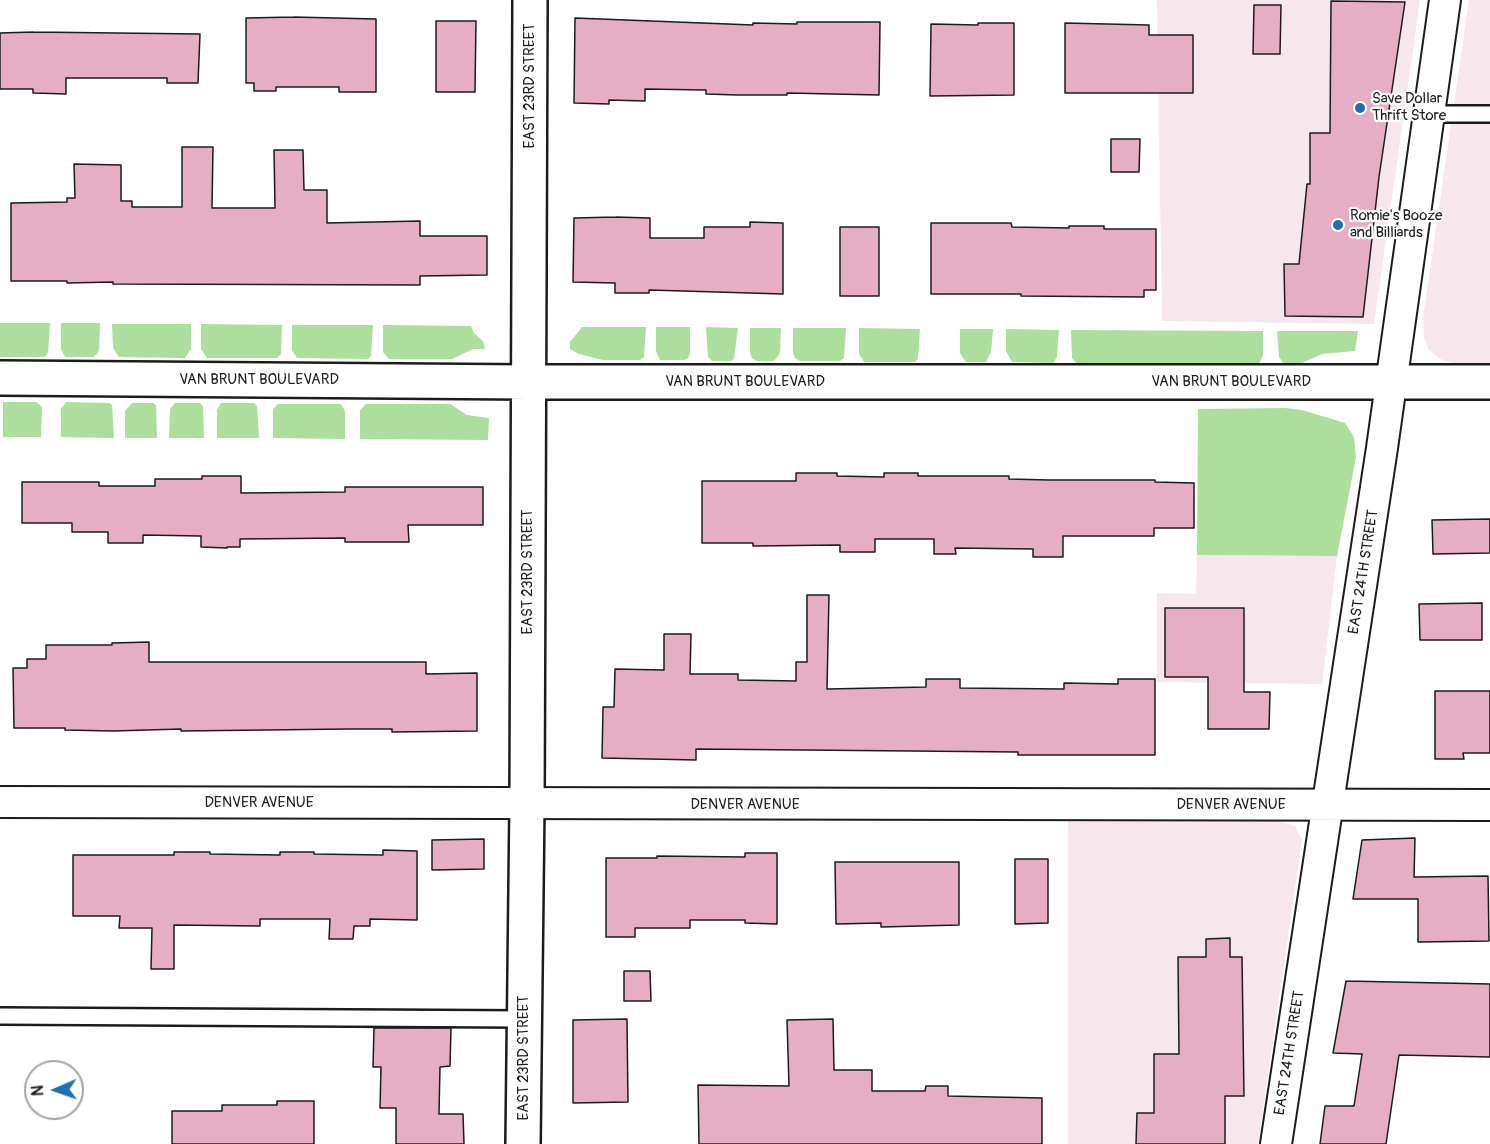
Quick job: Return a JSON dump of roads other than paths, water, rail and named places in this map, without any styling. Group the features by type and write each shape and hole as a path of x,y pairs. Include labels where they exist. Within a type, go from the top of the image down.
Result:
{"street":[{"name":"EAST 23RD STREET","path":"523,1144 527,804 530,0"},
{"name":"EAST 24TH STREET","path":"1276,1144 1392,382 1445,0"},
{"name":"VAN BRUNT BOULEVARD","path":"0,378 529,382 1490,382"},
{"name":"DENVER AVENUE","path":"0,802 1490,805"}],"lane":[{"path":"1429,114 1490,114"},
{"path":"0,1016 524,1019"}],"place":[{"name":"Save Dollar Thrift Store","path":"1360,108"},
{"name":"Romie's Booze and Billiards","path":"1338,225"}]}
